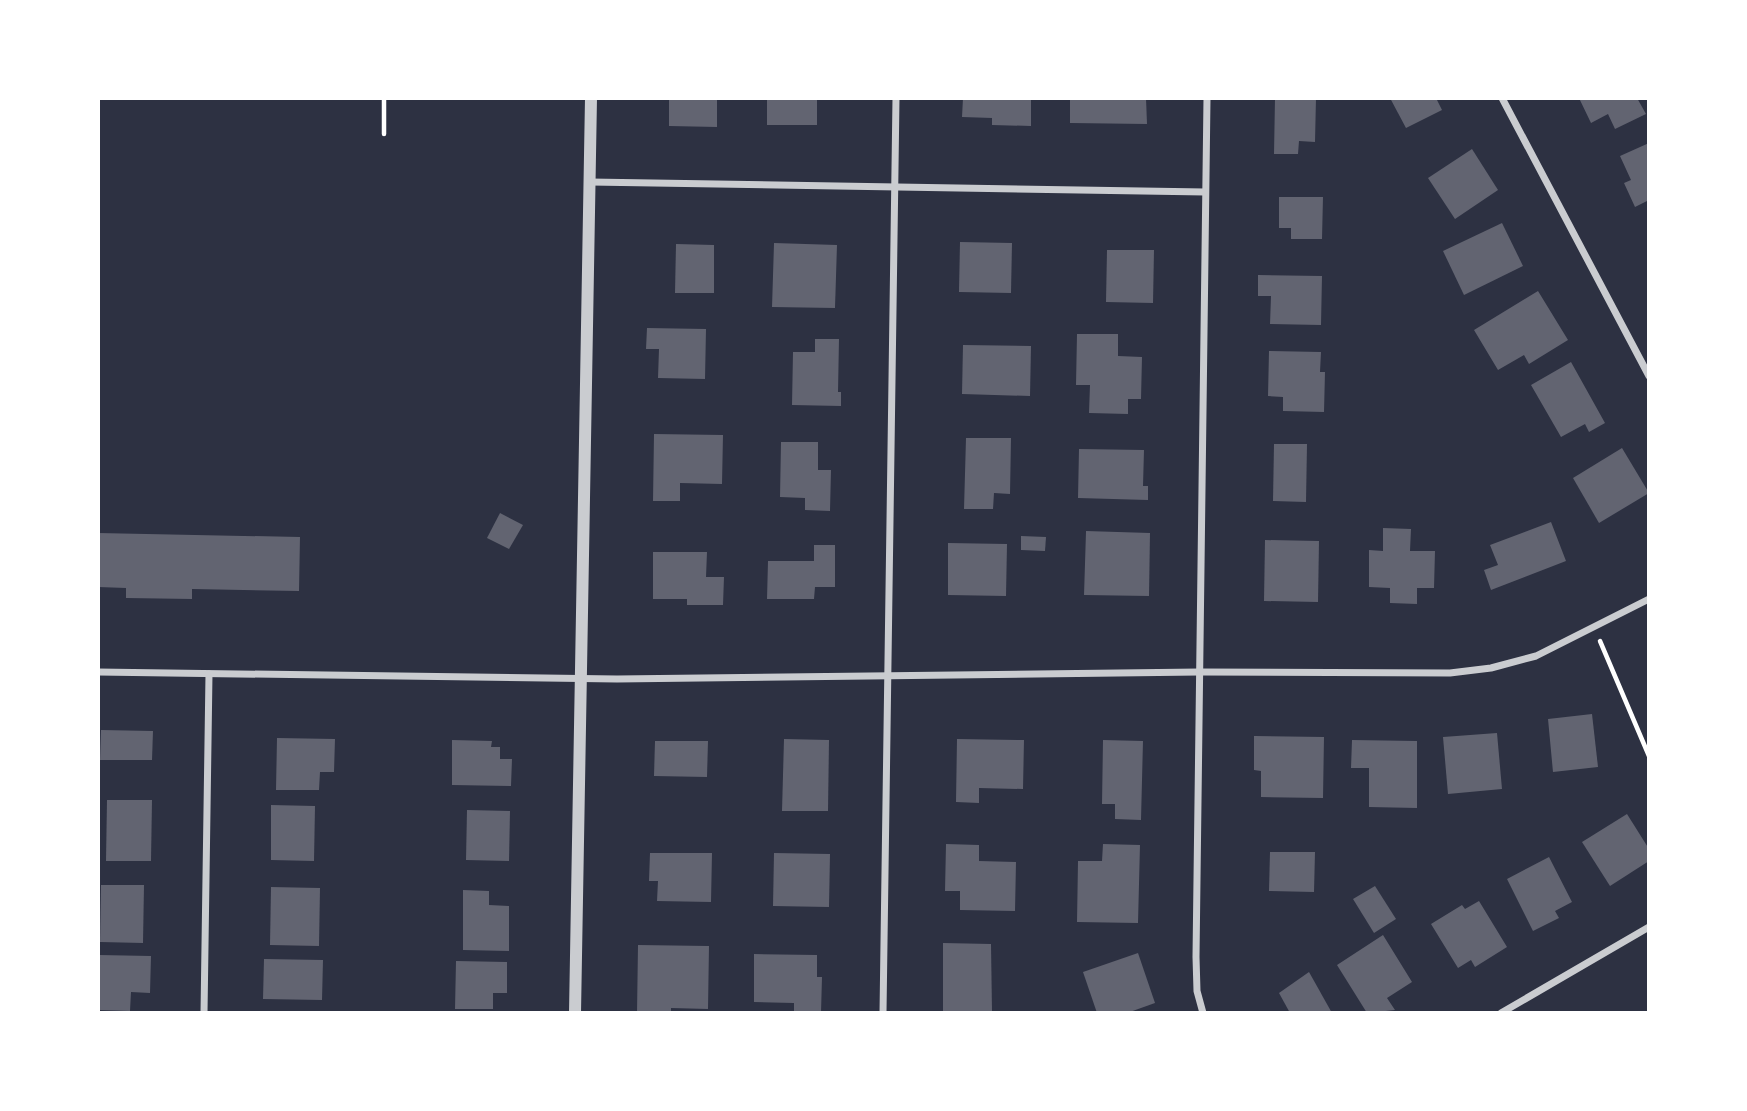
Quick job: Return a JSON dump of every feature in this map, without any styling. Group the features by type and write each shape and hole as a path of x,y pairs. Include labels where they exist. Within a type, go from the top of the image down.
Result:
{"street":[{"path":"575,1013 591,98"},
{"path":"883,1013 896,98"},
{"path":"1203,1013 1197,991 1196,957 1207,98"},
{"path":"1502,98 1649,376"},
{"path":"590,181 1205,192"},
{"path":"98,672 580,679 1199,672 1450,673 1514,663 1595,629 1649,599"},
{"path":"204,1013 209,674"},
{"path":"1501,1013 1649,927"}],"path":[{"path":"384,98 384,134"},
{"path":"1595,629 1649,756"}],"building":[{"path":"669,98 717,98 717,127 669,126"},
{"path":"767,98 817,98 817,125 767,125"},
{"path":"963,98 1031,98 1031,126 992,125 992,118 962,117"},
{"path":"1070,98 1146,98 1147,124 1070,123"},
{"path":"1275,98 1316,98 1315,142 1299,141 1298,154 1274,154"},
{"path":"1390,98 1436,98 1442,110 1406,128"},
{"path":"1579,98 1637,98 1646,114 1615,129 1608,114 1591,123"},
{"path":"1649,143 1649,200 1635,207 1624,183 1631,180 1620,156"},
{"path":"1472,149 1498,190 1455,219 1428,178"},
{"path":"1279,197 1323,197 1322,239 1291,239 1291,228 1279,228"},
{"path":"1502,223 1523,266 1464,295 1443,251"},
{"path":"960,242 1012,243 1011,293 959,292"},
{"path":"774,243 837,245 835,308 772,307"},
{"path":"676,244 714,245 714,293 675,293"},
{"path":"1107,250 1154,250 1153,303 1106,302"},
{"path":"1258,275 1322,276 1321,325 1270,324 1271,296 1258,296"},
{"path":"1538,291 1568,340 1529,364 1524,355 1498,370 1474,330"},
{"path":"647,328 706,329 705,379 658,378 659,349 646,349"},
{"path":"1077,334 1118,334 1118,356 1142,357 1141,399 1128,399 1128,414 1089,413 1090,385 1076,385"},
{"path":"815,339 839,339 838,392 841,392 841,406 792,405 793,352 815,352"},
{"path":"963,345 1031,346 1030,396 962,394"},
{"path":"1269,351 1321,352 1320,372 1325,372 1324,412 1283,411 1283,397 1268,396"},
{"path":"1571,362 1605,423 1589,432 1585,424 1561,437 1531,385"},
{"path":"654,434 723,435 722,484 680,483 680,501 653,501"},
{"path":"966,438 1011,438 1010,494 994,493 993,509 964,509"},
{"path":"781,442 818,442 818,470 831,470 830,511 805,510 805,498 780,497"},
{"path":"1274,444 1307,444 1306,502 1273,501"},
{"path":"1622,448 1649,493 1599,523 1573,478"},
{"path":"1079,449 1144,450 1143,486 1148,486 1148,500 1078,498"},
{"path":"500,513 523,525 509,549 487,538"},
{"path":"1551,522 1566,561 1491,590 1484,570 1498,565 1490,545"},
{"path":"1383,528 1411,529 1410,551 1435,551 1434,588 1417,588 1417,604 1390,603 1390,588 1369,587 1369,550 1383,551"},
{"path":"1086,531 1150,533 1149,596 1084,595"},
{"path":"98,533 300,537 299,591 192,589 192,599 126,598 126,588 98,587"},
{"path":"1021,536 1046,537 1045,551 1021,550"},
{"path":"1265,540 1319,541 1318,602 1264,601"},
{"path":"948,543 1007,544 1006,596 948,595"},
{"path":"814,545 835,545 835,587 815,587 814,599 767,599 768,561 814,561"},
{"path":"653,552 707,552 706,577 724,577 723,605 687,605 687,599 653,599"},
{"path":"1592,714 1598,767 1553,772 1548,719"},
{"path":"101,730 153,731 152,760 100,760"},
{"path":"1497,733 1502,789 1448,794 1443,737"},
{"path":"1254,736 1324,737 1323,798 1261,797 1261,771 1254,770"},
{"path":"277,738 335,739 334,772 320,772 319,790 276,790"},
{"path":"784,739 829,740 828,811 782,811"},
{"path":"957,739 1024,740 1023,789 979,788 979,803 956,802"},
{"path":"452,740 492,741 491,747 500,747 500,759 512,759 511,786 452,785"},
{"path":"1103,740 1143,741 1141,820 1115,819 1115,804 1102,804"},
{"path":"1352,740 1417,741 1417,808 1369,807 1369,768 1351,768"},
{"path":"655,741 708,741 707,777 654,776"},
{"path":"107,800 152,800 151,861 106,861"},
{"path":"271,805 315,806 314,861 271,860"},
{"path":"467,810 510,811 509,861 466,860"},
{"path":"1627,814 1649,849 1649,861 1610,886 1582,842"},
{"path":"946,844 979,845 979,861 1016,862 1015,911 960,910 960,891 945,891"},
{"path":"1103,844 1140,845 1138,923 1077,922 1078,861 1102,861"},
{"path":"1270,852 1315,852 1314,892 1269,891"},
{"path":"650,853 712,853 711,902 657,901 658,881 649,881"},
{"path":"774,853 830,854 829,907 773,906"},
{"path":"1549,857 1572,902 1555,911 1559,918 1533,931 1507,879"},
{"path":"101,885 144,885 143,943 100,942"},
{"path":"1375,886 1396,919 1374,933 1353,899"},
{"path":"271,887 320,888 319,946 270,945"},
{"path":"463,890 489,891 489,905 509,906 509,951 463,950"},
{"path":"1479,901 1507,947 1475,967 1471,960 1458,968 1431,924 1462,905 1465,909"},
{"path":"1383,935 1412,982 1387,998 1395,1010 1367,1013 1337,965"},
{"path":"943,943 991,944 992,1012 943,1013"},
{"path":"638,945 709,946 708,1009 671,1008 671,1013 637,1013"},
{"path":"1138,953 1155,1003 1127,1013 1097,1013 1083,972"},
{"path":"754,954 817,955 817,977 822,977 821,1013 794,1013 794,1003 754,1002"},
{"path":"99,955 151,956 150,993 131,992 130,1011 98,1010"},
{"path":"264,959 323,960 322,1000 263,999"},
{"path":"456,961 507,962 507,993 493,993 493,1009 455,1009"},
{"path":"1309,972 1332,1013 1290,1013 1279,993"}]}
